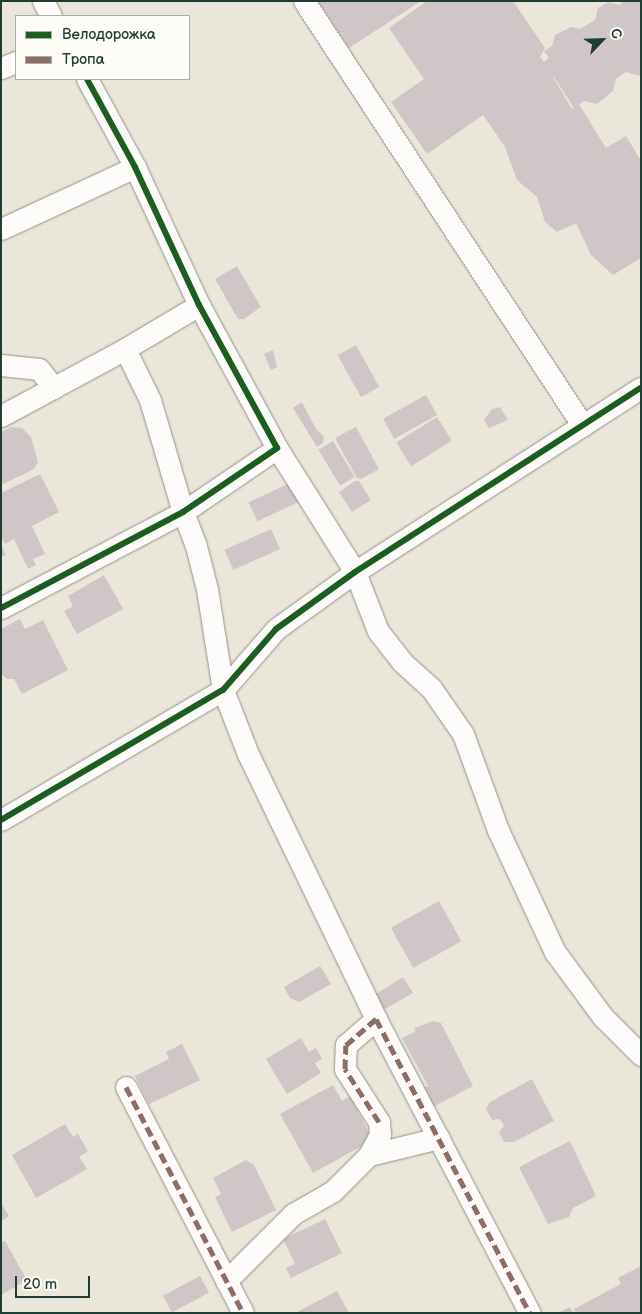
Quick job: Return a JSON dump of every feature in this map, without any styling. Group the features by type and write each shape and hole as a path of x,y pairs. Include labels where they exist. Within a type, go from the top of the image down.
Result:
{"street":[{"path":"43,1 50,15"},
{"path":"304,1 583,426"},
{"path":"1,68 15,62"},
{"path":"88,80 135,167 199,305 277,448 355,572 378,631 402,662 431,688 464,734 498,830 555,952 603,1017 641,1055"},
{"path":"1,229 135,167"},
{"path":"1,416 125,349 199,305"},
{"path":"125,349 150,400 183,512 196,546 207,589 223,690 248,754 376,1019 530,1313"},
{"path":"1,365 39,369 54,388"},
{"path":"1,820 223,690 276,629 355,572 641,388"},
{"path":"1,608 183,512 277,448"},
{"path":"226,1281 293,1214 333,1191 369,1154 380,1134 379,1122 345,1069 346,1045 376,1019"},
{"path":"126,1087 242,1313"},
{"path":"369,1154 439,1138"}],"building":[{"path":"318,1 421,1 349,48"},
{"path":"427,1 513,1 545,48 540,57 544,62 549,58 544,51 552,46 555,35 571,27 580,29 595,20 598,8 608,2 620,5 624,1 641,1 641,76 626,72 616,79 613,91 597,104 584,101 579,104 606,148 626,136 641,161 641,258 613,275 591,255 576,223 557,232 545,222 537,197 517,180 505,147 483,115 427,154 391,102 424,79 389,28","holes":["554,77 574,108 572,109"]},
{"path":"237,266 261,307 244,319 238,319 215,279"},
{"path":"356,345 379,387 361,397 338,355"},
{"path":"273,350 277,367 271,370 264,354"},
{"path":"426,395 437,415 394,439 383,419"},
{"path":"302,402 316,429 324,437 323,443 317,447 293,408"},
{"path":"500,407 508,420 489,428 484,420 492,409"},
{"path":"437,417 452,441 411,466 396,442"},
{"path":"11,427 22,428 31,437 38,462 34,469 1,485 1,432"},
{"path":"356,427 379,469 361,479 357,478 335,438"},
{"path":"333,441 355,477 340,486 318,450"},
{"path":"40,474 59,512 32,526 45,554 33,559 36,565 28,569 14,539 5,544 1,535 1,493"},
{"path":"355,481 359,481 371,500 352,512 339,492"},
{"path":"292,482 301,501 257,521 248,502"},
{"path":"271,529 280,549 233,570 224,550"},
{"path":"1,545 6,555 1,557"},
{"path":"104,575 123,609 77,634 64,611 73,606 68,596"},
{"path":"20,619 25,629 43,620 68,670 22,694 14,679 7,679 1,673 1,629"},
{"path":"439,901 461,941 413,968 391,928"},
{"path":"320,966 331,984 299,1002 290,998 284,987"},
{"path":"403,977 413,993 385,1009 377,1004 376,994"},
{"path":"434,1021 441,1023 473,1086 429,1109 419,1090 428,1086 402,1038 416,1031 414,1028"},
{"path":"301,1038 309,1052 316,1048 322,1059 315,1063 321,1073 287,1094 266,1059"},
{"path":"182,1044 200,1080 149,1104 135,1076 169,1059 166,1052"},
{"path":"532,1079 554,1121 514,1142 504,1142 499,1132 504,1126 500,1119 492,1120 486,1109 490,1102"},
{"path":"333,1085 342,1101 350,1096 373,1140 313,1173 280,1114"},
{"path":"65,1124 73,1137 78,1134 88,1151 79,1157 87,1169 36,1198 12,1155"},
{"path":"570,1141 596,1196 573,1208 569,1217 548,1224 519,1167"},
{"path":"246,1160 254,1165 276,1210 232,1232 215,1197 221,1194 213,1178"},
{"path":"1,1203 9,1216 1,1221"},
{"path":"325,1219 342,1253 291,1278 286,1268 295,1264 283,1239"},
{"path":"5,1241 27,1280 1,1295 1,1243"},
{"path":"641,1266 641,1313 576,1313 574,1309 621,1284 618,1278"},
{"path":"200,1276 209,1293 172,1312 163,1296"},
{"path":"337,1291 349,1313 295,1313"},
{"path":"570,1307 573,1313 558,1313"}],"marked path":[{"path":"379,1122 345,1069 346,1045 376,1019 530,1313"},
{"path":"126,1087 243,1313"}],"cycle path":[{"path":"1,608 183,512 277,448 199,305 135,167 88,80"},
{"path":"1,820 223,690 276,629 355,572 641,388"}]}
